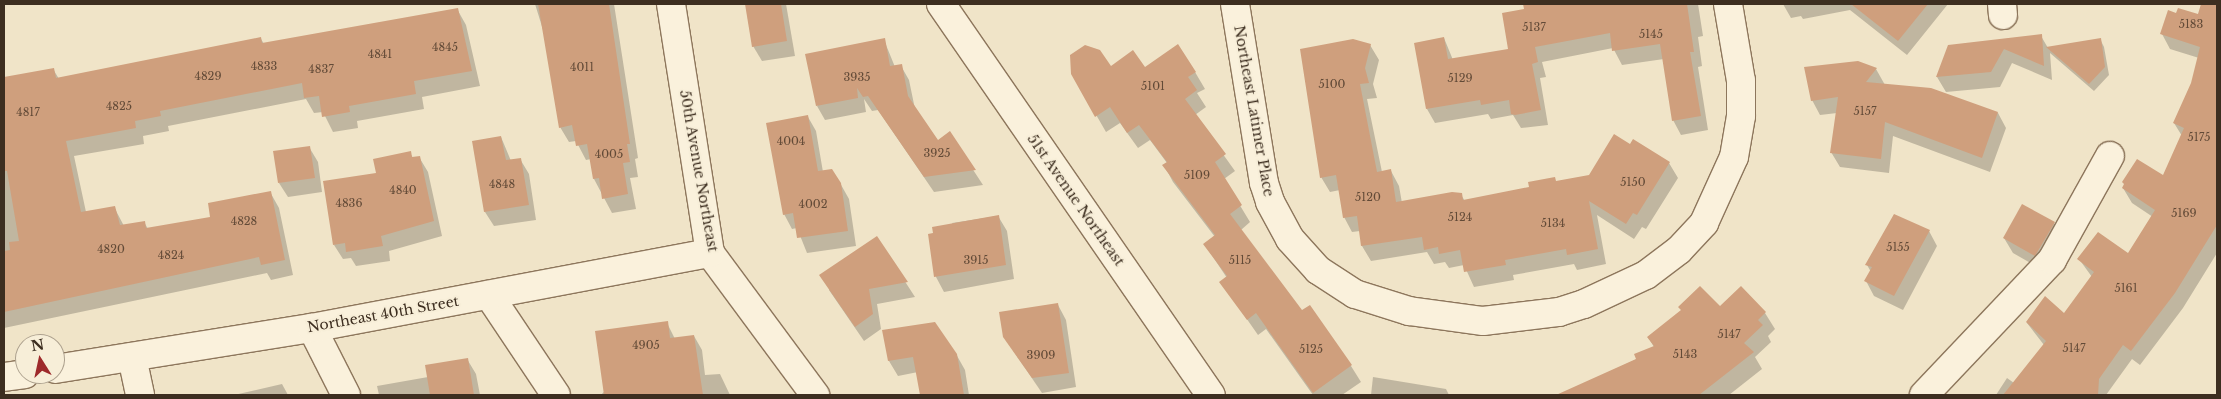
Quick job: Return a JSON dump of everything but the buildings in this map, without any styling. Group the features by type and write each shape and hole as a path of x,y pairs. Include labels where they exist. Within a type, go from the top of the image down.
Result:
{"street":[{"name":"50th Avenue Northeast","path":"671,4 710,253 815,395"},
{"name":"51st Avenue Northeast","path":"941,4 1210,395"},
{"name":"Northeast Latimer Place","path":"1235,4 1264,183 1270,202 1290,239 1318,270 1355,294 1409,310 1483,321 1559,312 1584,304 1646,275 1679,250 1704,223 1734,158 1741,116 1741,81 1728,4"},
{"path":"1924,395 2052,260 2110,156"},
{"name":"Northeast 40th Street","path":"65,367 312,328 710,253"},
{"path":"489,295 556,395"},
{"path":"312,328 346,395"},
{"path":"132,357 140,395"}]}
